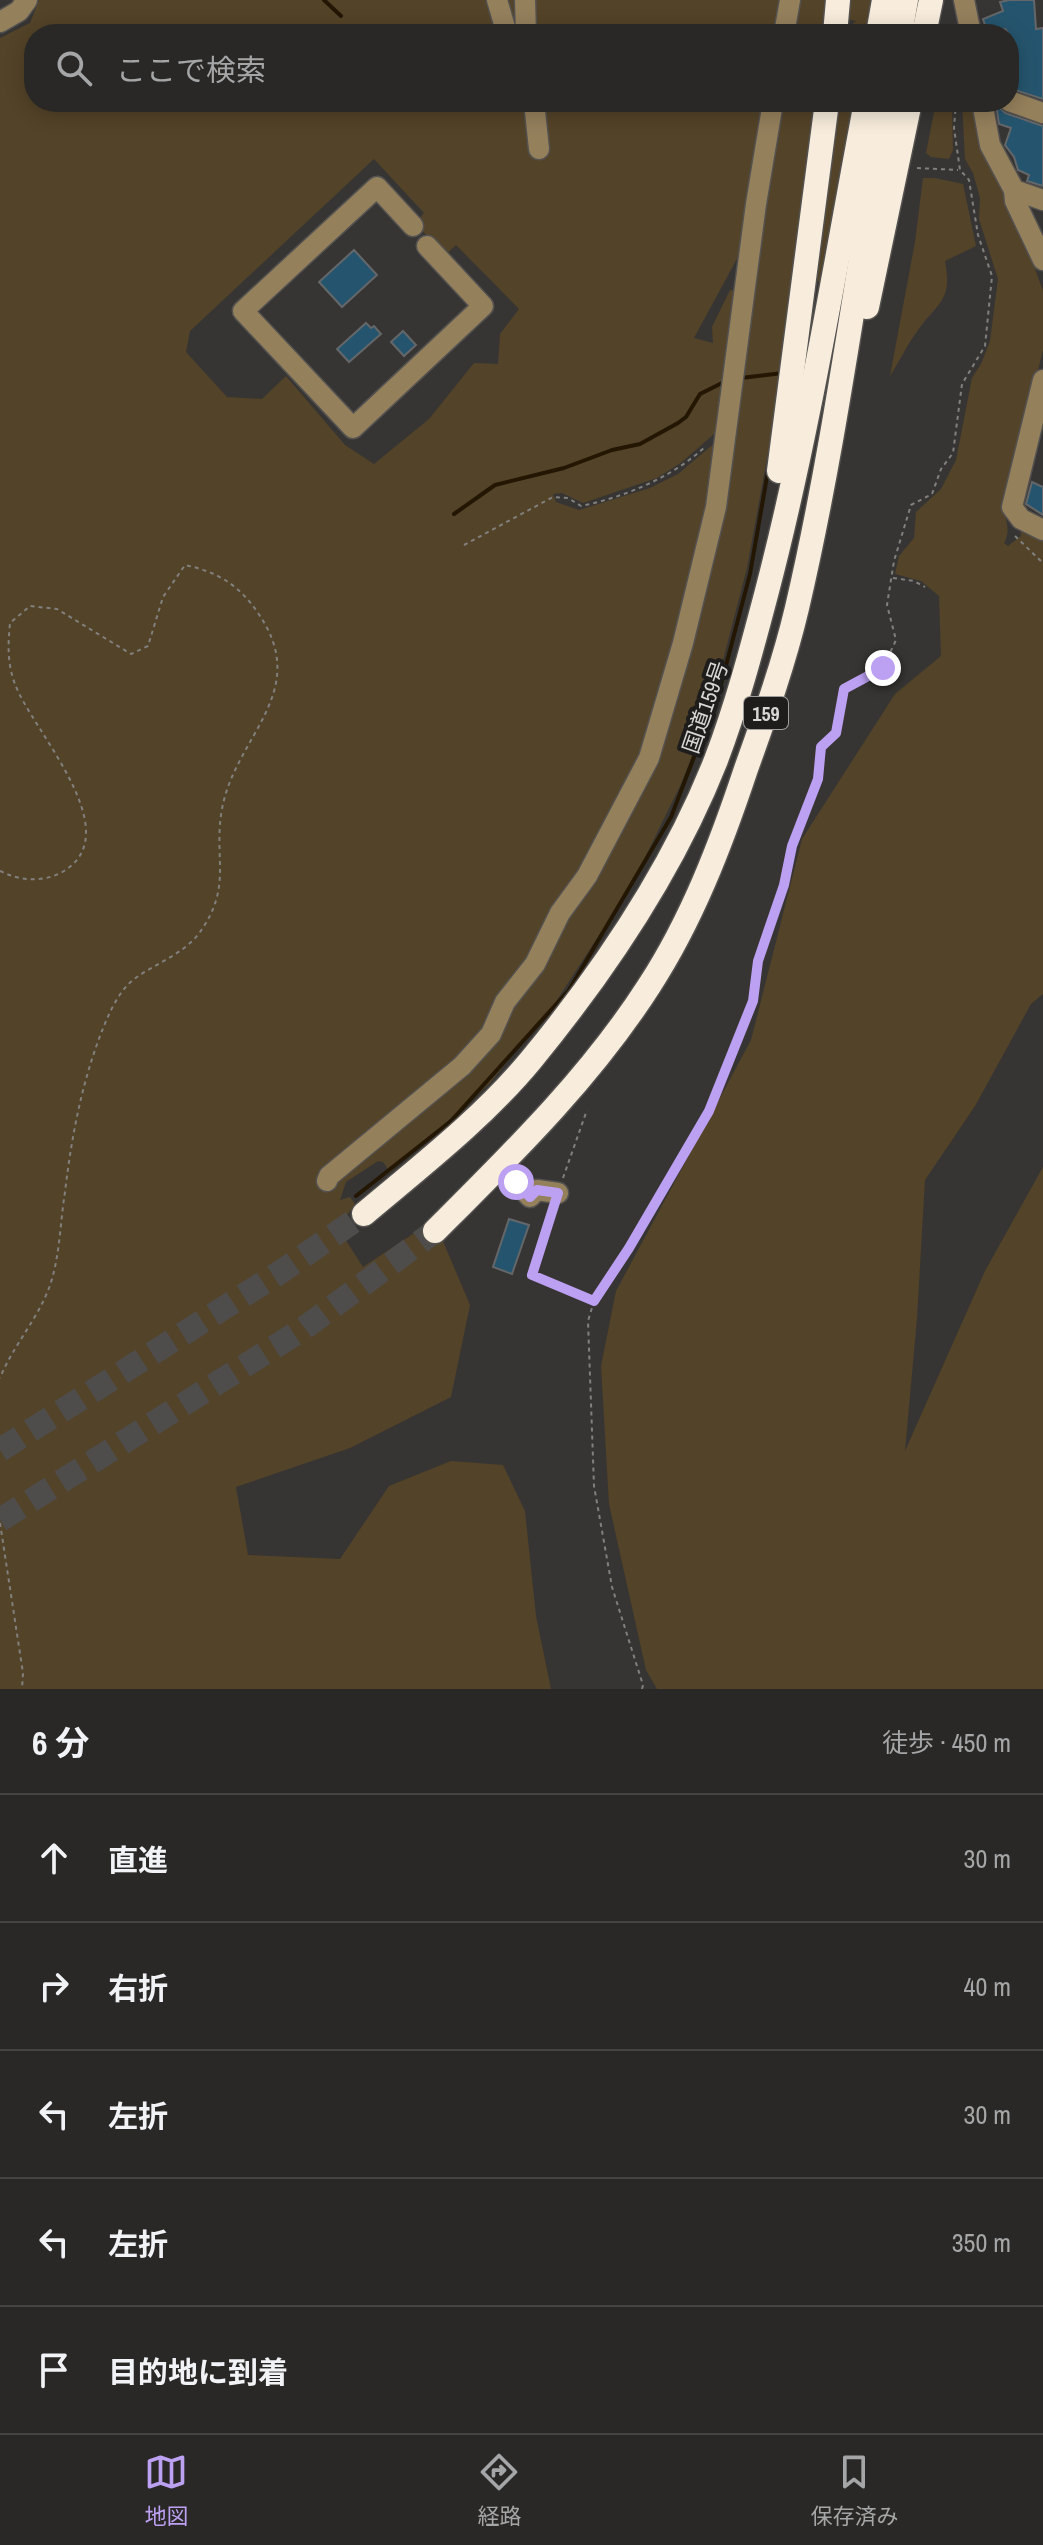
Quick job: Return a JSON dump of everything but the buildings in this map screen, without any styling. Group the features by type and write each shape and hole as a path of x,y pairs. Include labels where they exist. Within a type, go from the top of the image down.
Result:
{"highway":[{"path":"836,24 838,0"},
{"path":"880,24 884,0"},
{"path":"902,24 906,0"},
{"path":"926,24 931,0"},
{"name":"159","path":"742,686 789,406 826,112"},
{"name":"国道159号","path":"364,1214 454,1137 529,1062 616,947 692,814 742,686 781,535 864,112"},
{"name":"159","path":"435,1231 537,1129 599,1058 650,985 693,904 729,819 775,685 809,553 885,112"},
{"name":"159","path":"809,553 845,415 908,112"}],"street":[{"path":"0,22 19,11 27,0"},
{"path":"497,0 504,24"},
{"path":"525,0 526,24"},
{"path":"786,24 790,0"},
{"path":"964,0 969,24"},
{"path":"1019,105 1043,113"},
{"path":"533,112 539,149"},
{"path":"327,1181 329,1176 462,1066 486,1041 505,1002 540,956 560,913 594,863 649,758 683,643 716,507 756,204 771,112"},
{"path":"984,112 990,145 1014,190 1015,201 1043,260"},
{"path":"413,226 377,187 243,311 353,428 483,306 427,246"},
{"path":"1014,190 1043,200"},
{"path":"1043,380 1036,432 1012,507 1021,519 1043,530"},
{"path":"516,1182 530,1197 537,1190 558,1193"}],"path":[{"path":"642,1689 612,1587 594,1486 588,1321 594,1301 629,1248 709,1111 753,1001 758,961 784,885 792,846 818,779 821,747 836,733 844,689 883,668 896,640 887,605 911,505 932,494 941,469 953,453 962,384 985,346 992,276 978,235 969,180 960,170 954,128 955,112"},
{"path":"913,168 960,170"},
{"path":"464,545 553,497 568,498 581,506 661,478 692,459 727,425"},
{"path":"1018,540 1043,563"},
{"path":"0,871 31,881 58,874 75,864 81,856 86,836 84,813 72,784 14,683 8,654 10,623 30,606 57,609 131,654 148,646 163,597 185,565 210,570 235,587 267,626 277,652 276,690 266,717 232,778 221,810 220,892 213,912 192,941 134,978 119,995 106,1020 84,1082 71,1143 50,1287 0,1378"},
{"path":"892,577 914,581 925,587"},
{"path":"587,1110 532,1275 594,1301"},
{"path":"0,1523 23,1673 22,1689"}],"shaded area":[{"path":"39,0 785,0 781,24 28,24"},
{"path":"793,0 826,0 823,24 789,24"},
{"path":"848,0 871,0 867,24 852,24 856,21 846,19"},
{"path":"24,26 24,112 767,112 748,232 739,255 694,338 713,343 712,327 730,290 740,291 722,427 682,462 657,478 583,503 562,493 553,494 556,502 579,510 650,488 678,474 722,437 713,499 653,730 618,809 475,1057 636,790 694,624 776,112 816,112 769,447 747,568 709,714 680,786 631,886 553,1006 489,1084 390,1172 383,1162 378,1161 346,1182 340,1200 350,1197 355,1204 338,1228 363,1267 434,1220 470,1305 451,1397 350,1448 236,1487 248,1555 340,1559 389,1486 451,1461 503,1465 525,1511 536,1616 551,1689 0,1689 0,38","holes":["374,159 424,213 415,223 445,255 456,245 519,309 500,334 498,364 474,363 429,419 374,464 345,445 286,376 262,399 227,397 186,352 190,331"]},
{"path":"836,112 851,112 820,282 817,281"},
{"path":"934,112 952,112 953,150 949,159 931,157 926,153"},
{"path":"963,112 979,112 1043,291 1043,350 1004,509 1008,530 1004,543 1008,546 1021,536 1020,527 1043,536 1043,994 1031,1004 975,1106 925,1180 905,1451 985,1271 1043,1167 1043,1689 657,1689 646,1670 609,1504 601,1366 616,1291 751,1040 802,839 895,694 941,656 939,596 921,581 895,574 899,556 914,538 916,512 941,489 956,460 972,378 990,341 998,279 979,219 980,198 973,173 965,159"},
{"path":"923,178 963,184 976,246 945,261 947,281 944,295 890,376 915,242"}],"waterway":[{"path":"324,0 341,16"},
{"path":"741,378 783,373"},
{"path":"454,514 495,485 564,468 612,450 640,444 678,423 686,417 700,394 728,380"},
{"path":"356,1196 451,1121 569,990 671,817 719,692 750,574 768,471"}],"tunnel":[{"path":"0,1450 282,1271 364,1214"},
{"path":"0,1520 303,1329 435,1231"}],"route":[{"path":"516,1182 530,1197 537,1190 558,1193 532,1275 594,1301 629,1248 709,1111 753,1001 758,961 784,885 792,846 818,779 821,747 836,733 844,689 883,668"}]}
